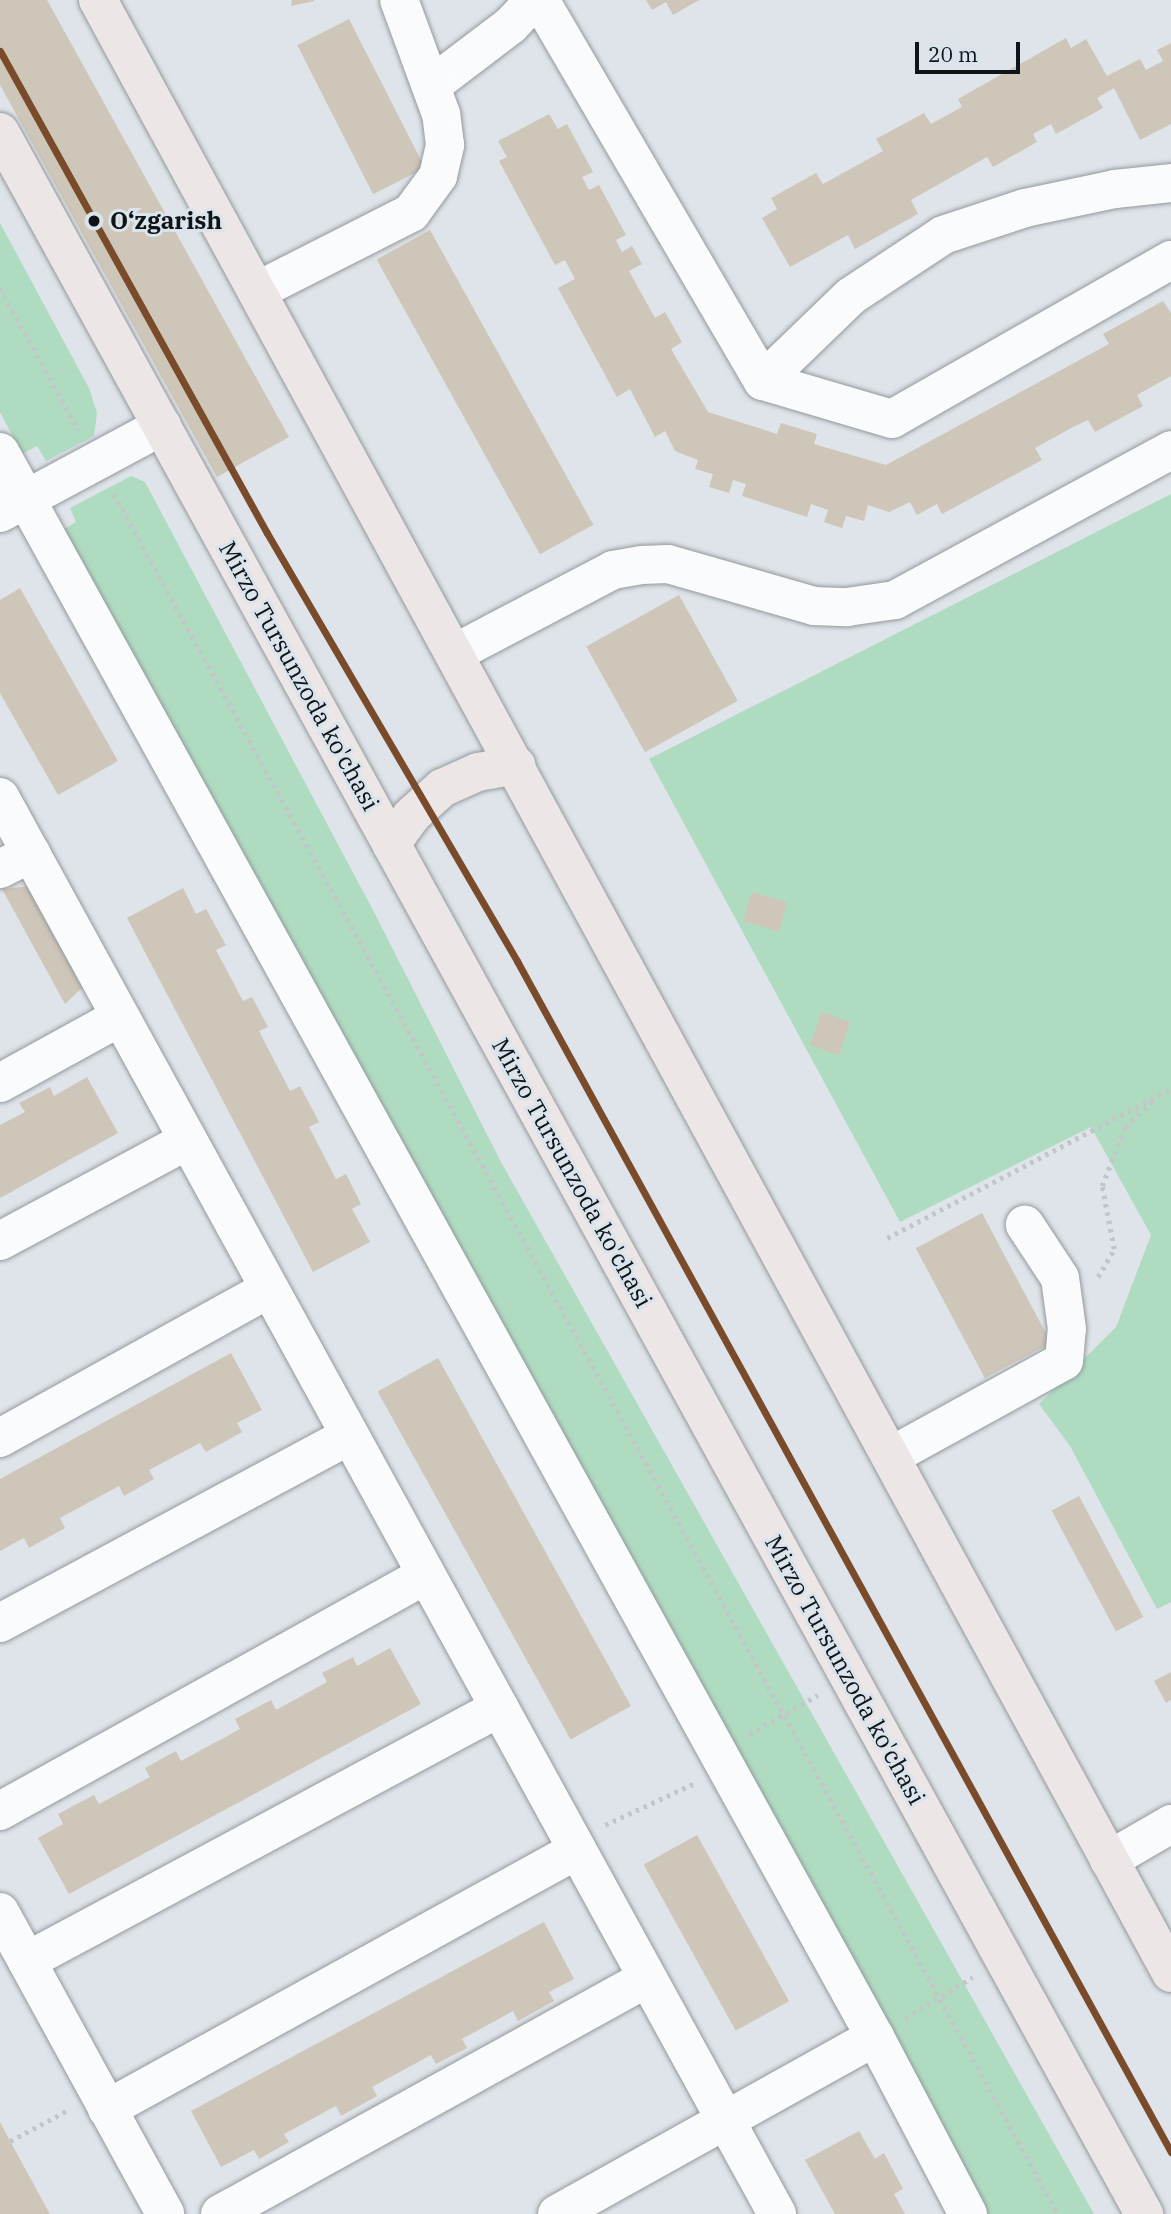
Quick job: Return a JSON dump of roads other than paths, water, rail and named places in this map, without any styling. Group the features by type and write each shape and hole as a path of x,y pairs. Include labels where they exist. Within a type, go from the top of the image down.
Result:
{"main road":[{"path":"98,0 1171,1973"},
{"name":"Mirzo Tursunzoda ko'chasi","path":"0,132 1144,2214"},
{"path":"391,844 411,816 442,788 478,772 516,765"}],"street":[{"path":"257,291 411,213 423,201 438,176 444,145 432,85 399,0"},
{"path":"432,85 511,25 534,0"},
{"path":"540,0 762,381 892,419 1171,260"},
{"path":"762,381 851,296 943,235 1025,208 1115,189 1171,183"},
{"path":"13,506 162,426"},
{"path":"455,653 612,569 642,565 667,564 814,606 846,607 895,600 1171,450"},
{"path":"0,452 13,506 875,2037 968,2214"},
{"path":"0,797 15,861 120,1017 777,2214"},
{"path":"0,1083 120,1017"},
{"path":"0,1241 188,1140"},
{"path":"891,1455 1064,1361 1067,1329 1060,1278 1026,1226"},
{"path":"0,1438 270,1289"},
{"path":"0,1623 349,1436"},
{"path":"0,1811 426,1575"},
{"path":"27,1961 499,1708"},
{"path":"1109,1860 1171,1824"},
{"path":"91,2107 577,1850"},
{"path":"0,1912 27,1961 91,2107 165,2214"},
{"path":"220,2214 647,1978"},
{"path":"557,2214 875,2037"}],"place":[{"name":"O‘zgarish","path":"94,221"}]}
